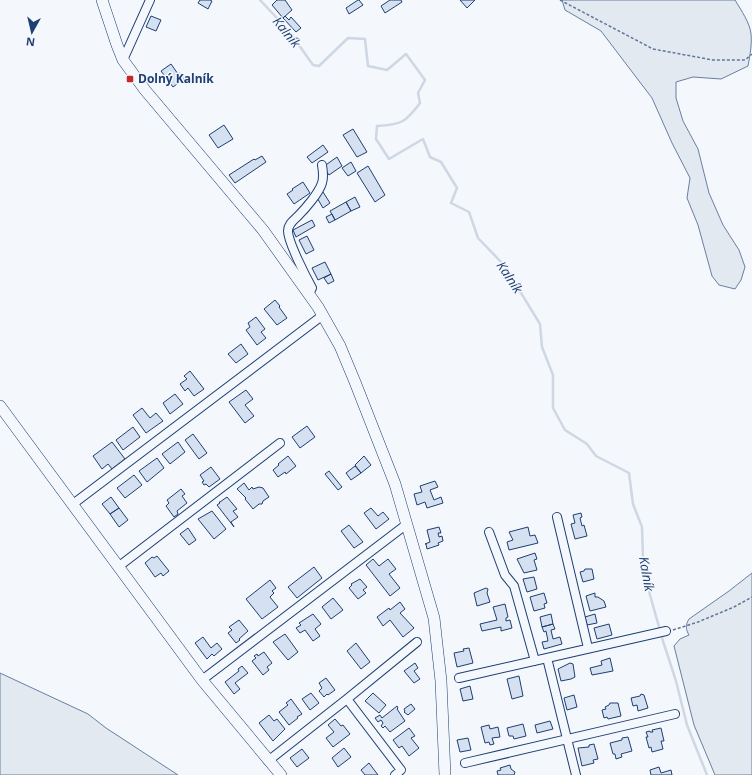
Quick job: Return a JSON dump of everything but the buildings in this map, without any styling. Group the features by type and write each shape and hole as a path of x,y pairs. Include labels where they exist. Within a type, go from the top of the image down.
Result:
{"street":[{"path":"102,0 123,60 145,90 263,230 324,315 356,382 395,484 434,618 441,681 445,775"},
{"path":"123,60 150,0"},
{"path":"309,294 312,288 298,261 289,238 288,230 289,225 304,210 322,184 322,165"},
{"path":"73,504 324,315"},
{"path":"0,406 202,680 281,775"},
{"path":"118,567 280,443"},
{"path":"557,517 588,648"},
{"path":"202,680 406,524"},
{"path":"489,532 505,575 514,586 535,661"},
{"path":"459,678 666,631"},
{"path":"268,760 347,699 417,642"},
{"path":"547,658 576,775"},
{"path":"347,699 401,770 395,775"},
{"path":"465,763 676,714"}],"path":[{"path":"560,0 653,49 713,60 745,60 752,54"},
{"path":"666,631 676,630 705,619 734,607 752,597"}],"shaded area":[{"path":"562,0 735,0 740,8 747,21 751,34 748,66 721,79 693,77 676,82 676,98 683,121 698,149 709,193 723,225 739,250 745,267 741,280 735,289 719,285 712,276 698,225 687,198 690,178 672,143 652,98 601,31 565,10"},
{"path":"752,573 752,775 715,775 694,725 674,646 680,639 689,635 686,627 689,619"},
{"path":"0,673 88,714 106,728 178,775 0,775"}],"waterway":[{"name":"Kalník","path":"260,0 289,31 313,65 319,66 348,38 365,39 368,66 387,70 406,54 425,80 418,93 420,103 411,114 402,121 392,125 377,126 376,139 389,159 423,139 430,157 441,162 457,188 451,203 469,212 478,238 504,265 540,324 542,347 553,375 553,408 565,430 587,444 596,456 629,473 633,504 642,527 643,559 650,595 676,681 687,725 707,775"}],"place":[{"name":"Dolný Kalník","path":"130,79"}]}
